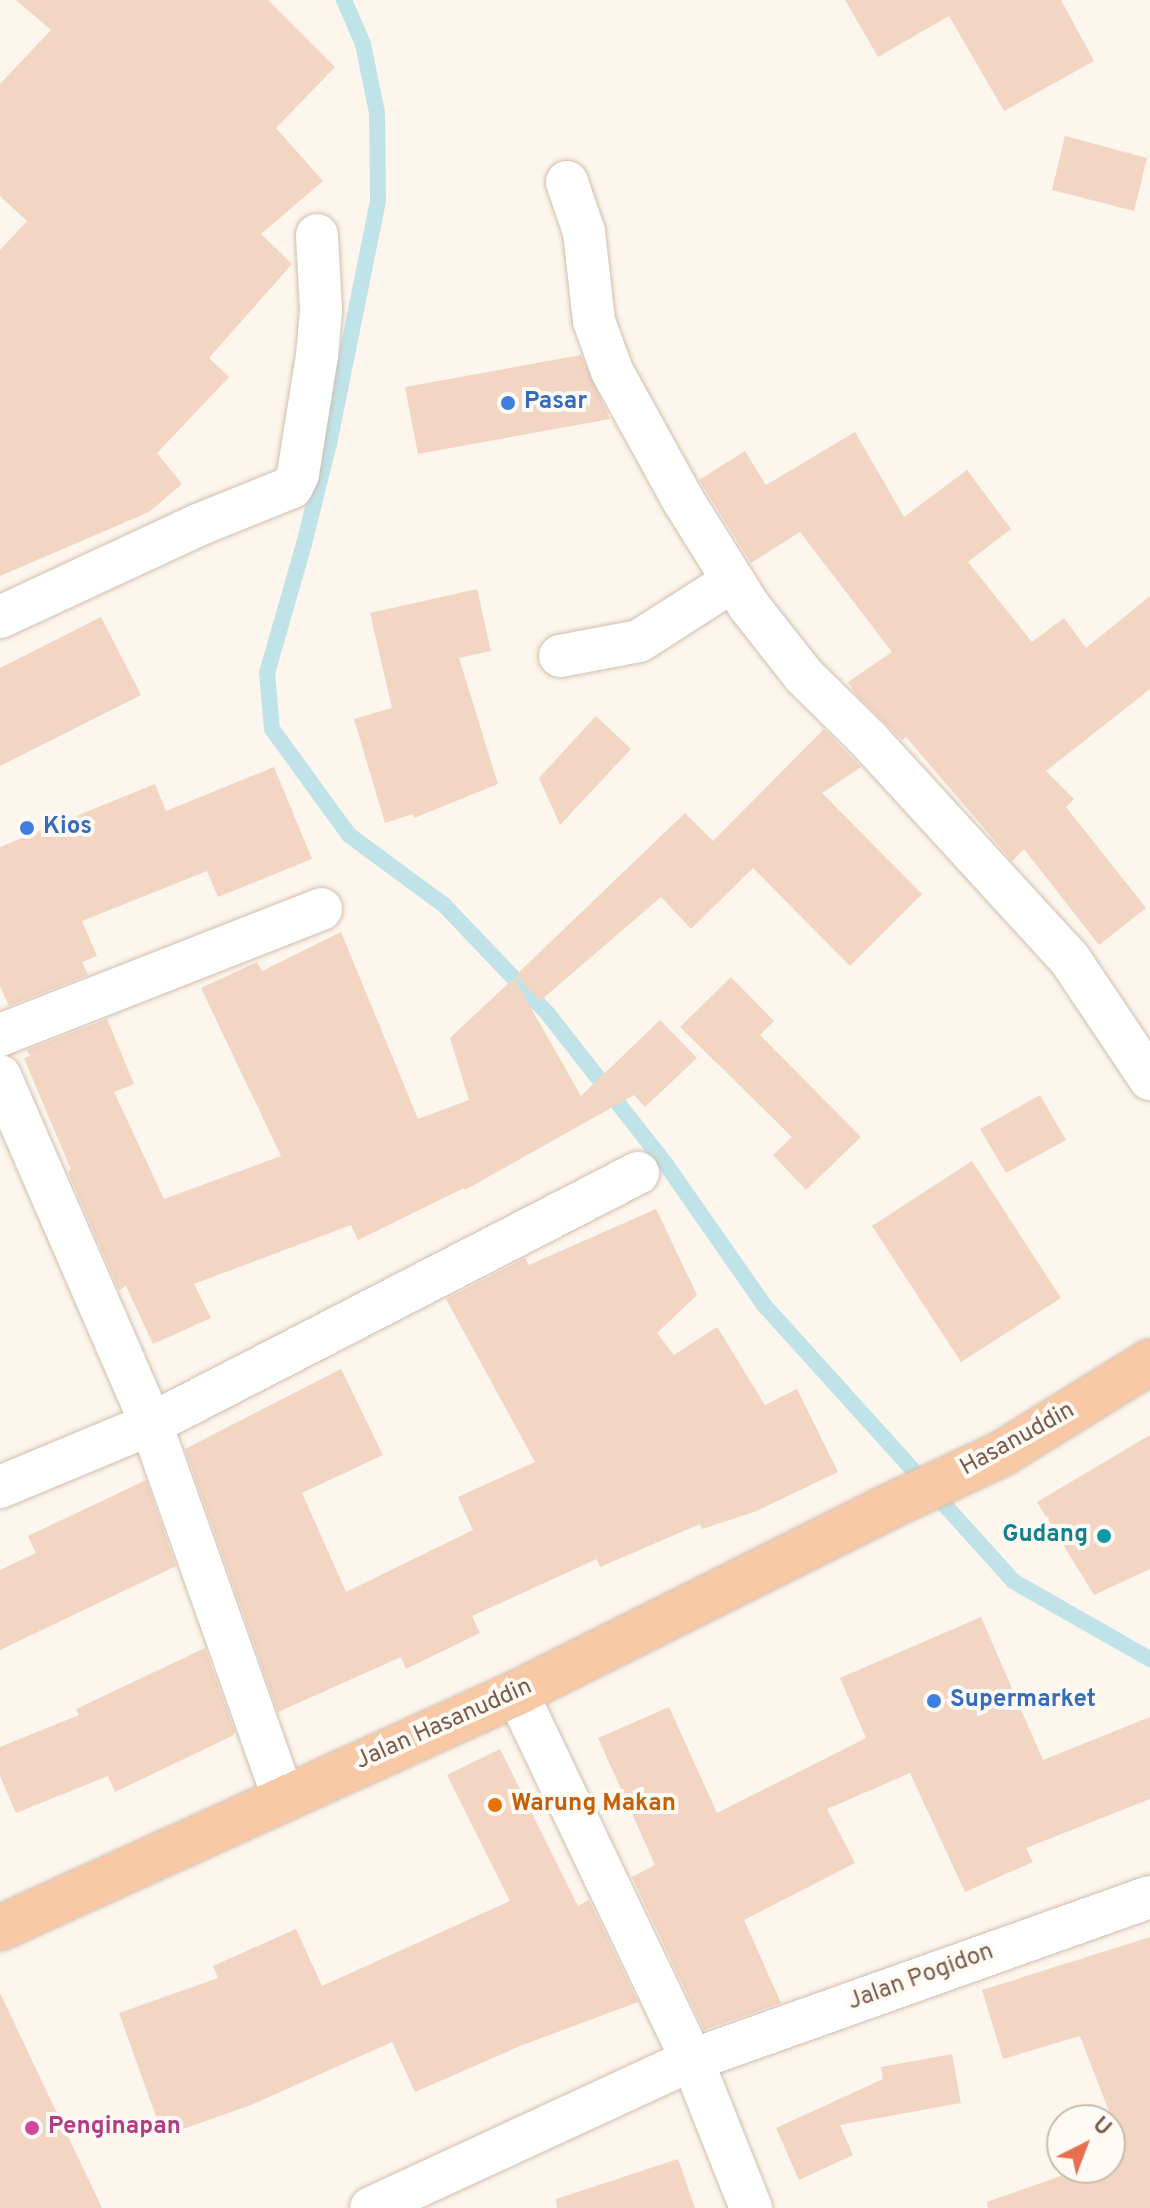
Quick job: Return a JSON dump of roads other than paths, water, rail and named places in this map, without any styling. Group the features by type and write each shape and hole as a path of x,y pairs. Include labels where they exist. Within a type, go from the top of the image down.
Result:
{"highway":[{"name":"Hasanuddin","path":"882,1510 1003,1453 1150,1362"},
{"name":"Jalan Hasanuddin","path":"0,1928 517,1693 882,1510"}],"street":[{"path":"567,182 584,232 594,321 612,371 683,500 733,581 804,676 878,749 1069,958 1150,1079"},
{"path":"0,617 198,525 292,487 298,474 317,356 321,310 317,235"},
{"path":"560,656 639,641 733,581"},
{"path":"0,1035 321,909"},
{"path":"0,1076 151,1424 283,1797"},
{"path":"0,1487 151,1424 638,1173"},
{"path":"517,1693 692,2060 751,2208"},
{"name":"Jalan Pogidon","path":"371,2208 692,2060 1150,1897"}],"waterway":[{"path":"344,0 363,44 377,113 378,201 329,443 267,673 272,729 349,835 444,905 548,1014 665,1163 764,1305 1013,1581 1150,1659"}],"place":[{"name":"Pasar","path":"508,403"},
{"name":"Kios","path":"27,828"},
{"name":"Gudang","path":"1104,1536"},
{"name":"Supermarket","path":"934,1701"},
{"name":"Warung Makan","path":"495,1805"},
{"name":"Penginapan","path":"32,2128"}]}
